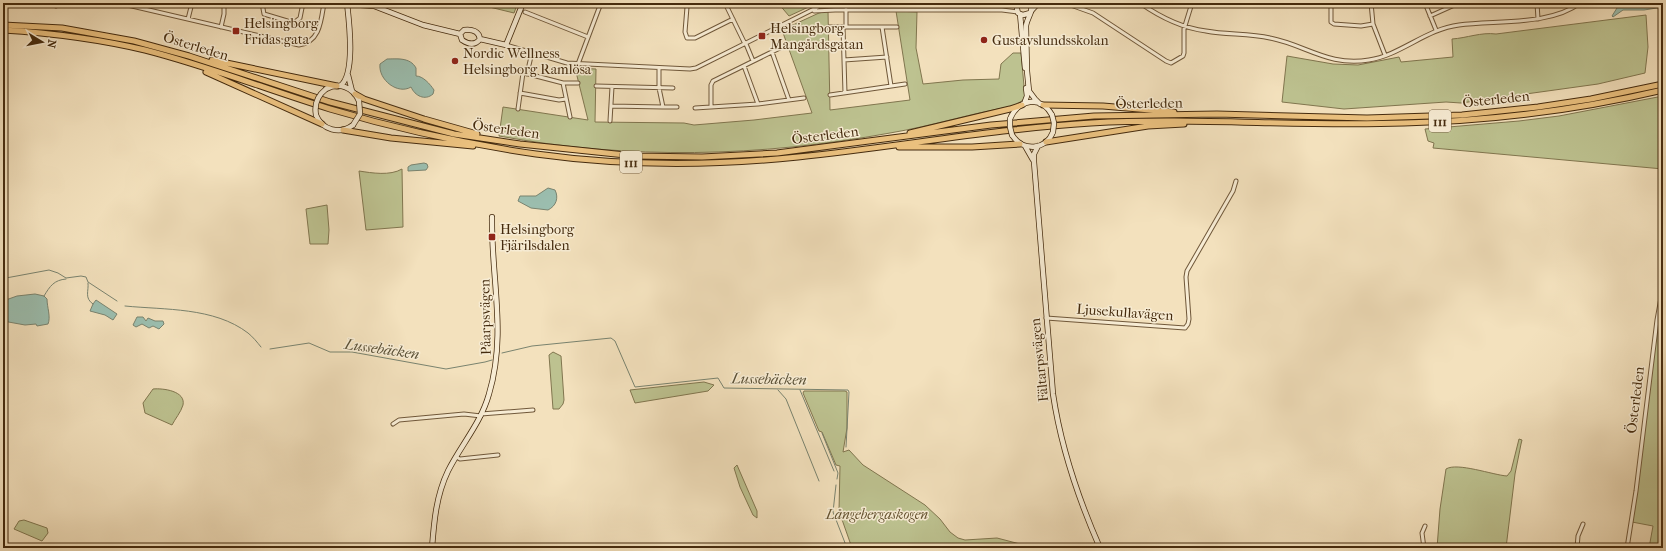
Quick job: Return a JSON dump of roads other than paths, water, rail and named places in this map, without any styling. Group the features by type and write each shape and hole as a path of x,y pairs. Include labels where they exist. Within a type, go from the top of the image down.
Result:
{"main road":[{"name":"Österleden","path":"3,25 87,31 134,41 189,56 364,112 454,134 600,154 664,157 777,153 991,126 1094,116 1198,114 1367,118 1462,115 1538,107 1591,99 1663,84"},
{"name":"Österleden","path":"3,30 61,35 94,40 145,51 182,61 363,118 422,133 498,148 579,159 629,162 700,163 775,159 876,148 993,132 1111,122 1214,121 1404,124 1484,118 1558,110 1663,90"},
{"path":"189,56 338,86"},
{"path":"182,61 322,124"},
{"path":"354,93 364,99 424,119 495,140"},
{"path":"886,139 1010,109 1023,104"},
{"path":"1041,104 1110,106 1198,114"},
{"path":"1046,142 1148,126 1214,121"},
{"path":"343,130 391,138 498,148"},
{"path":"876,148 1023,145"}],"street":[{"path":"50,3 56,6 63,3"},
{"path":"120,3 295,45 304,45 312,41 317,33 324,3 347,3 374,6 423,25 460,34"},
{"path":"188,19 192,3"},
{"path":"220,27 224,14 224,3"},
{"path":"262,3 264,14 294,23 300,18 303,3"},
{"path":"347,3 350,46 348,72 349,81 359,101 360,114 353,125 343,130 333,130 322,124 316,115 317,99 326,90 338,86 344,82 348,72"},
{"path":"506,45 523,3"},
{"path":"578,64 601,3"},
{"path":"700,3 689,5 687,7 685,32 687,38 695,38 733,19"},
{"path":"725,3 753,61"},
{"path":"460,34 462,40 470,44 477,42 480,39 532,52 567,63 659,68 696,68 820,6 1007,5 1017,3 1027,92 1023,104"},
{"path":"1031,3 1031,12 1026,26 1028,84 1032,95 1041,104 1052,115 1054,123 1053,132 1046,142 1038,146 1023,145 1012,135 1010,119 1016,108 1023,104 1035,102 1041,104"},
{"path":"810,12 819,10 1002,10 1019,13 1031,12 1039,3"},
{"path":"1065,3 1093,13 1129,38 1170,63 1184,54 1185,26 1192,3"},
{"path":"1140,3 1167,19 1185,26 1207,32 1270,38 1295,45 1322,57 1339,60 1367,60 1385,55 1436,30 1458,25 1538,19 1558,15 1568,11 1580,3"},
{"path":"1331,3 1331,22 1334,24 1361,26 1373,24"},
{"path":"1371,3 1373,24 1385,55"},
{"path":"1425,3 1436,30"},
{"path":"1430,16 1459,3"},
{"path":"1536,3 1538,19"},
{"path":"845,93 844,60 846,5"},
{"path":"525,12 588,37"},
{"path":"828,27 896,27"},
{"path":"882,27 891,86"},
{"path":"460,34 464,30 472,30 477,32 480,39"},
{"path":"711,107 711,85 713,81 786,45"},
{"path":"518,109 520,93 532,52"},
{"path":"772,52 789,100"},
{"path":"844,60 887,57"},
{"path":"744,66 758,104"},
{"path":"659,68 659,88 663,106"},
{"path":"509,69 563,83 578,84"},
{"path":"563,83 570,117"},
{"path":"830,95 905,84"},
{"path":"338,86 348,88 354,93"},
{"path":"596,86 674,88"},
{"path":"610,121 612,87"},
{"path":"520,93 559,100 566,99"},
{"path":"695,108 758,104 804,98"},
{"path":"611,106 677,106"},
{"name":"Fältarpsvägen","path":"1023,145 1034,162"},
{"name":"Fältarpsvägen","path":"1038,146 1035,150 1034,162 1051,381 1058,425 1077,493 1100,548"},
{"name":"Ljusekullavägen","path":"1046,318 1187,327 1189,319 1186,277 1187,271 1233,191 1236,181"},
{"name":"Påarpsvägen","path":"432,548 439,495 445,478 481,415 489,396 493,378 499,338 492,217"},
{"name":"Österleden","path":"1627,548 1657,320 1663,287"},
{"path":"392,424 399,420 464,414 490,415 533,410"},
{"path":"456,457 460,459 498,455"},
{"path":"1577,548 1578,536 1584,524"},
{"path":"1424,548 1422,533 1425,526"}],"waterway":[{"name":"Lussebäcken","path":"6,278 49,270 66,278 81,276 86,277 88,282 117,301"},
{"name":"Lussebäcken","path":"44,296 53,284 66,279"},
{"path":"88,283 88,297 90,302 93,304"},
{"name":"Lussebäcken","path":"125,306 189,311 220,318 248,333 261,347"},
{"name":"Lussebäcken","path":"502,353 532,346 611,338 615,341 635,387 718,378 724,388 848,390 846,447"},
{"name":"Lussebäcken","path":"270,349 309,343 330,352 352,352 446,369 492,360"},
{"path":"778,390 786,399 819,481"},
{"path":"800,390 834,471"},
{"path":"822,433 838,473 837,479"},
{"path":"836,485 833,512 847,548"}],"place":[{"name":"Helsingborg Fridas gata","path":"236,31"},
{"name":"Helsingborg Mangårdsgatan","path":"762,36"},
{"name":"Gustavslundsskolan","path":"984,40"},
{"name":"Nordic Wellness Helsingborg Ramlösa","path":"455,61"},
{"name":"Helsingborg Fjärilsdalen","path":"492,237"}],"park label":[{"name":"Långebergaskogen","path":"877,514"}]}
